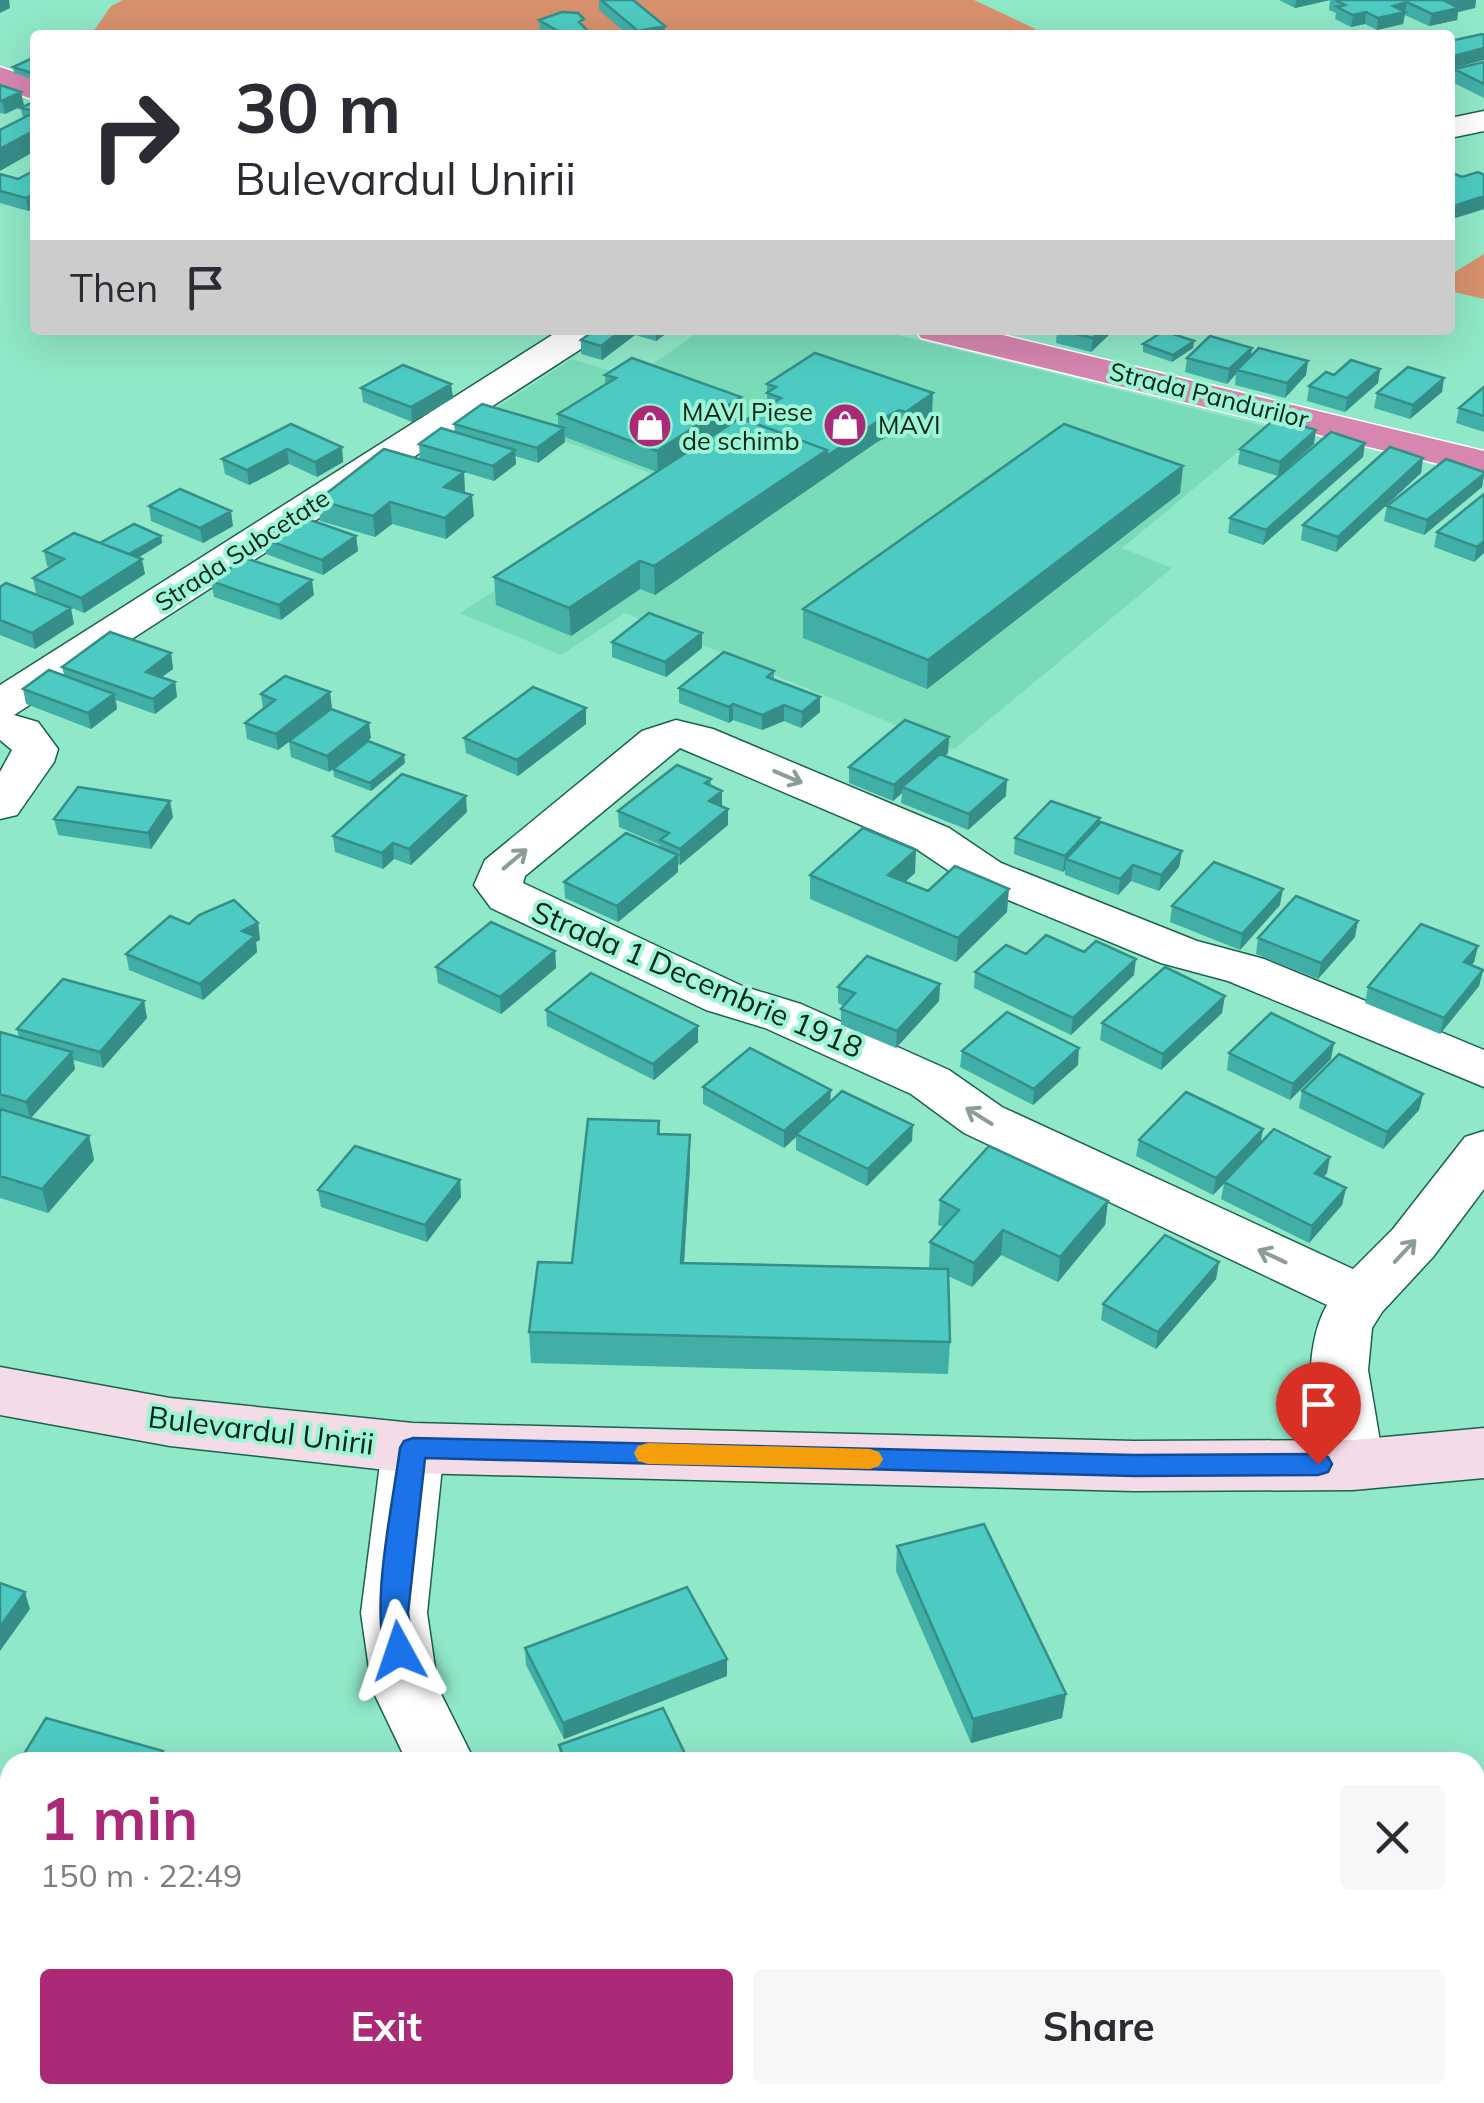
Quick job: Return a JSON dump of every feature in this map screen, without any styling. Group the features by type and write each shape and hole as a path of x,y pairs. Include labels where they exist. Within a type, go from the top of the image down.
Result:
{"highway":[{"path":"0,77 30,88"},
{"name":"Strada Pandurilor","path":"955,335 1484,463"}],"main road":[{"name":"Bulevardul Unirii","path":"0,1391 170,1422 413,1448 1114,1465 1353,1464 1484,1453"}],"street":[{"path":"1455,127 1484,121"},
{"name":"Strada Subcetate","path":"0,705 578,335"},
{"path":"0,725 22,732 35,748 31,762 0,806"},
{"name":"Strada 1 Decembrie 1918","path":"1361,1297 984,1120 930,1082 783,1016 724,998 508,897 498,885 502,870 658,741 676,734 698,739 932,838 984,874 1179,952 1246,970 1484,1070"},
{"path":"1353,1464 1338,1370 1343,1328 1361,1297 1413,1243 1484,1150"},
{"path":"413,1448 394,1613 405,1690 436,1752"}],"shaded area":[{"path":"123,0 974,0 1037,30 94,30 111,6"},
{"path":"1484,254 1484,299 1455,292 1455,272"},
{"path":"694,335 897,335 1268,427 1122,548 1172,568 954,749 625,613 561,655 460,613 667,479 488,413 572,359 633,378"}],"building":[{"path":"601,0 633,0 665,26 637,30"},
{"path":"1335,0 1458,0 1447,2 1459,8 1432,14 1407,2 1393,6 1405,12 1378,18 1366,12 1353,15 1337,7 1345,5"},
{"path":"562,12 578,13 584,19 579,22 587,30 556,30 539,20"},
{"path":"1482,34 1484,48 1455,56 1455,40"},
{"path":"30,59 30,72 13,67"},
{"path":"1484,62 1484,84 1455,70"},
{"path":"0,85 21,92 0,101"},
{"path":"30,115 30,133 0,149 0,130"},
{"path":"1478,172 1484,175 1484,196 1455,206 1455,174 1462,177"},
{"path":"30,173 30,196 0,191 0,174 18,179"},
{"path":"588,335 615,335 601,346 581,340"},
{"path":"1158,335 1194,341 1173,355 1143,344"},
{"path":"1210,336 1252,348 1229,369 1187,358"},
{"path":"1259,348 1308,361 1287,383 1237,370"},
{"path":"815,353 933,393 906,412 899,410 878,421 827,456 827,450 746,420 781,398 767,393 776,387 767,384"},
{"name":"MAVI Piese de schimb","path":"632,358 741,397 657,451 558,414 616,378 605,375"},
{"path":"1351,360 1380,369 1347,398 1309,386 1326,372 1334,375"},
{"path":"403,365 451,384 411,407 361,388"},
{"path":"1408,367 1444,378 1413,405 1377,393"},
{"path":"1484,387 1484,416 1459,408"},
{"path":"482,404 564,428 537,448 454,424"},
{"path":"740,418 827,450 654,566 640,561 569,608 494,577"},
{"path":"1276,418 1316,430 1280,462 1240,449"},
{"path":"291,424 342,447 315,462 287,449 247,470 222,459"},
{"path":"1064,424 1183,466 928,660 803,609"},
{"path":"441,428 515,450 493,466 419,444"},
{"path":"1331,432 1365,443 1266,530 1230,518"},
{"path":"1390,447 1423,458 1338,537 1303,525"},
{"path":"384,449 464,472 444,487 472,495 445,518 390,502 373,516 318,500"},
{"path":"1446,459 1484,474 1427,520 1387,506"},
{"path":"180,489 231,511 200,528 149,506"},
{"path":"1484,494 1484,541 1477,547 1437,532"},
{"path":"299,516 356,536 322,560 264,539"},
{"path":"134,524 161,536 129,554 100,543"},
{"path":"74,533 142,559 81,598 33,578 64,559 44,551"},
{"path":"245,558 312,580 279,605 211,581"},
{"path":"6,583 71,608 32,633 0,620 0,587"},
{"path":"649,613 702,633 665,662 612,642"},
{"path":"110,632 171,653 146,672 175,682 153,699 62,667"},
{"path":"724,652 774,671 767,677 820,697 802,712 784,705 762,715 679,688"},
{"path":"49,670 114,694 88,713 23,689"},
{"path":"285,676 330,692 276,734 245,723 275,700 261,694"},
{"path":"533,687 586,708 517,760 464,738"},
{"path":"331,709 369,723 327,756 289,741"},
{"path":"905,720 949,737 894,785 849,767"},
{"path":"368,741 404,755 370,783 333,769"},
{"path":"940,754 1007,780 969,814 902,787"},
{"path":"677,765 711,779 705,783 722,791 709,801 728,809 680,849 660,840 669,833 618,811"},
{"path":"402,774 466,796 409,849 393,843 382,853 333,836"},
{"path":"78,787 170,801 148,833 54,819"},
{"path":"1051,801 1100,818 1065,856 1015,838"},
{"path":"1101,822 1182,851 1161,875 1133,865 1120,879 1066,859"},
{"path":"863,828 916,850 888,875 928,891 955,866 1009,889 958,938 810,875"},
{"path":"626,833 678,855 617,906 564,882"},
{"path":"1214,862 1283,889 1242,934 1172,906"},
{"path":"1296,896 1358,921 1321,963 1258,938"},
{"path":"234,900 258,923 242,931 255,936 200,984 126,954 170,916 189,924 199,915"},
{"path":"491,922 555,951 500,997 436,967"},
{"path":"1421,924 1478,946 1464,962 1483,970 1444,1018 1368,987"},
{"path":"1046,935 1084,952 1096,941 1136,959 1073,1018 975,972 1006,945 1026,954"},
{"path":"867,956 940,984 897,1031 841,1009 855,993 838,987"},
{"path":"1165,967 1225,996 1163,1054 1102,1023"},
{"path":"591,973 698,1026 653,1064 546,1010"},
{"path":"63,979 144,1001 100,1052 17,1029"},
{"path":"1007,1012 1079,1048 1034,1089 962,1051"},
{"path":"1271,1013 1334,1043 1293,1084 1229,1053"},
{"path":"0,1032 72,1052 26,1102 0,1094"},
{"path":"750,1048 831,1090 784,1131 703,1087"},
{"path":"1339,1054 1423,1094 1387,1132 1302,1091"},
{"path":"842,1091 913,1125 868,1169 796,1134"},
{"path":"1186,1092 1263,1129 1216,1178 1139,1140"},
{"path":"0,1109 89,1136 42,1189 0,1176"},
{"path":"588,1119 659,1121 658,1134 690,1135 681,1263 948,1269 950,1342 529,1332 538,1262 572,1263"},
{"path":"1274,1129 1330,1157 1315,1173 1346,1188 1312,1226 1224,1182"},
{"path":"355,1146 460,1180 425,1225 318,1190"},
{"path":"989,1146 1108,1201 1060,1257 1003,1230 974,1263 930,1242 959,1210 940,1200"},
{"path":"1165,1235 1219,1262 1158,1332 1103,1304"},
{"path":"984,1524 1066,1694 973,1719 897,1546"},
{"path":"0,1583 25,1592 0,1627"},
{"path":"687,1587 727,1659 563,1723 525,1648"},
{"path":"663,1708 684,1752 562,1752 559,1745"},
{"path":"46,1718 163,1751 162,1752 25,1752"}],"slow traffic":[{"path":"648,1453 870,1459"}],"place":[{"name":"MAVI","path":"845,425"},
{"name":"MAVI Piese de schimb","path":"650,426"}],"route":[{"path":"399,1651 394,1613 413,1448 1134,1466 1318,1464"}]}
